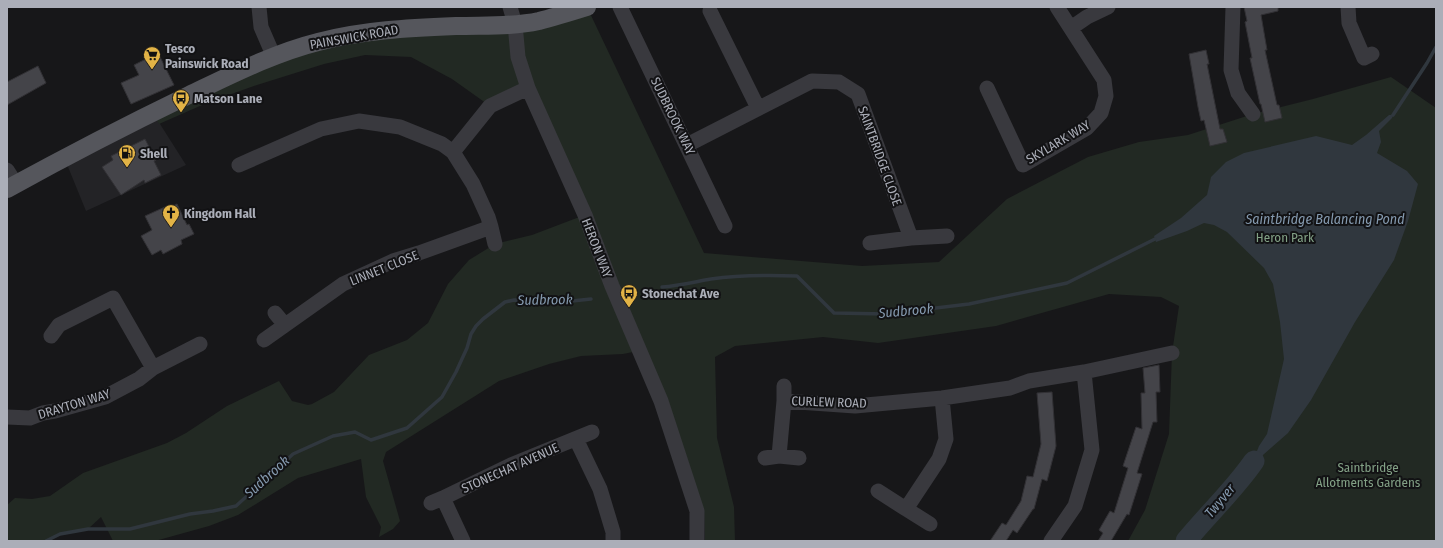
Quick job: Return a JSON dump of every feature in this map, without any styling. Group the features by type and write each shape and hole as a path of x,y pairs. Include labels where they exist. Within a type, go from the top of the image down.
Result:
{"main road":[{"name":"PAINSWICK ROAD","path":"10,181 64,157 220,80 274,57 317,42 369,32 512,15 539,21 587,7"}],"street":[{"path":"259,7 261,27 274,57"},
{"name":"SUDBROOK WAY","path":"620,7 687,145 727,218"},
{"name":"SKYLARK WAY","path":"987,88 1026,170 1087,128 1101,114 1106,96 1104,80 1057,7"},
{"path":"1071,28 1087,17 1108,7"},
{"path":"1232,7 1231,70 1238,93 1253,114"},
{"path":"1348,7 1349,23 1364,58 1372,54"},
{"path":"710,11 758,108"},
{"name":"HERON WAY","path":"512,15 518,57 528,88 585,215 619,305 662,401 697,511 697,541"},
{"name":"SAINTBRIDGE CLOSE","path":"687,145 812,81 839,82 858,94 911,238"},
{"path":"453,152 490,106 528,88"},
{"path":"239,165 321,129 359,121 400,127 442,144 453,152 473,184 488,217 495,244"},
{"name":"LINNET CLOSE","path":"264,340 343,284 393,261 491,227"},
{"path":"870,243 911,238 947,236"},
{"path":"51,336 59,325 116,294 153,368"},
{"path":"275,313 285,325"},
{"name":"DRAYTON WAY","path":"7,417 30,418 43,413 105,397 139,379 153,368 200,344"},
{"name":"CURLEW ROAD","path":"799,458 772,457 784,401 855,406 942,398 1010,388 1029,381 1084,372 1172,353"},
{"path":"1051,541 1075,506 1092,450 1084,372"},
{"path":"784,386 784,401"},
{"path":"906,509 939,459 946,439 942,398"},
{"name":"STONECHAT AVENUE","path":"463,541 437,500 511,465 592,432"},
{"path":"576,439 600,489 613,532 613,541"},
{"path":"878,492 930,524"}],"shaded area":[{"path":"153,113 186,165 86,211 64,157"}],"green space":[{"name":"Heron Park","path":"587,7 704,253 862,266 939,262 1007,199 1088,157 1139,142 1188,135 1253,114 1391,77 1436,108 1436,541 1128,541 1145,510 1169,434 1172,353 1179,306 1161,297 1109,294 996,326 878,343 823,337 735,346 715,357 717,438 734,507 735,541 705,541 704,510 638,351 623,354 581,356 549,364 499,381 386,452 383,461 400,521 393,529 379,537 381,527 366,497 361,459 298,478 238,515 209,526 155,541 113,541 101,517 88,529 60,534 46,541 7,541 7,505 15,498 32,499 50,496 83,473 167,443 186,433 227,406 279,381 292,401 308,405 312,404 334,392 369,355 407,340 428,323 448,284 469,260 495,244 532,235 582,216 528,89 490,106 452,79 411,57 365,55 324,64 209,102 159,124 153,113 299,47 487,25"}],"water":[{"name":"Saintbridge Balancing Pond","path":"1389,115 1393,115 1392,118 1379,131 1381,142 1377,153 1407,171 1418,184 1408,221 1394,260 1355,322 1311,400 1288,433 1255,462 1253,461 1259,446 1267,434 1284,359 1280,322 1273,284 1264,268 1227,232 1214,225 1204,223 1156,242 1154,236 1181,218 1207,195 1211,177 1226,162 1244,153 1316,136 1352,145"}],"building":[{"path":"1244,7 1278,7 1278,11 1261,15 1267,50 1265,50 1277,105 1279,105 1282,118 1265,122 1250,58 1252,58 1245,22 1247,21"},
{"path":"1206,50 1209,64 1207,64 1220,129 1223,129 1227,142 1210,146 1204,120 1201,121 1189,54"},
{"name":"Tesco Painswick Road","path":"158,53 174,85 131,104 121,83 139,75 134,65"},
{"path":"38,66 46,83 7,105 7,82"},
{"path":"145,139 156,160 154,161 161,175 145,183 144,180 121,195 102,167 113,160 111,156"},
{"name":"Kingdom Hall","path":"177,204 187,225 189,224 194,234 181,240 182,244 163,254 161,250 152,255 141,236 152,230 145,216 165,207 166,209"},
{"path":"1159,365 1160,392 1156,392 1157,422 1153,422 1137,473 1142,474 1129,515 1127,514 1111,541 1098,541 1103,533 1099,530 1110,511 1114,513 1128,468 1123,466 1136,427 1142,429 1141,393 1145,393 1143,368"},
{"path":"1052,392 1056,446 1047,481 1042,479 1034,509 1017,533 1013,530 1006,541 990,541 1002,523 1006,525 1021,501 1027,476 1033,477 1041,444 1037,393"}],"waterway":[{"name":"Sudbrook","path":"1393,115 1436,47"},
{"name":"Sudbrook","path":"662,287 732,277 765,275 797,276 834,313 886,314 969,304 1067,283 1155,239"},
{"name":"Sudbrook","path":"46,541 60,534 88,529 130,529 190,514 236,506 293,454 333,436 355,432 371,440 407,428 442,397 456,372 467,348 471,334 476,326 505,302 514,300 572,301 591,299"},
{"name":"Twyver","path":"1186,541 1238,482 1254,461"}],"place":[{"name":"Tesco Painswick Road","path":"152,70"},
{"name":"Matson Lane","path":"181,113"},
{"name":"Shell","path":"127,168"},
{"name":"Kingdom Hall","path":"171,228"},
{"name":"Stonechat Ave","path":"629,308"}],"park label":[{"name":"Saintbridge Allotments Gardens","path":"1368,474"}]}
